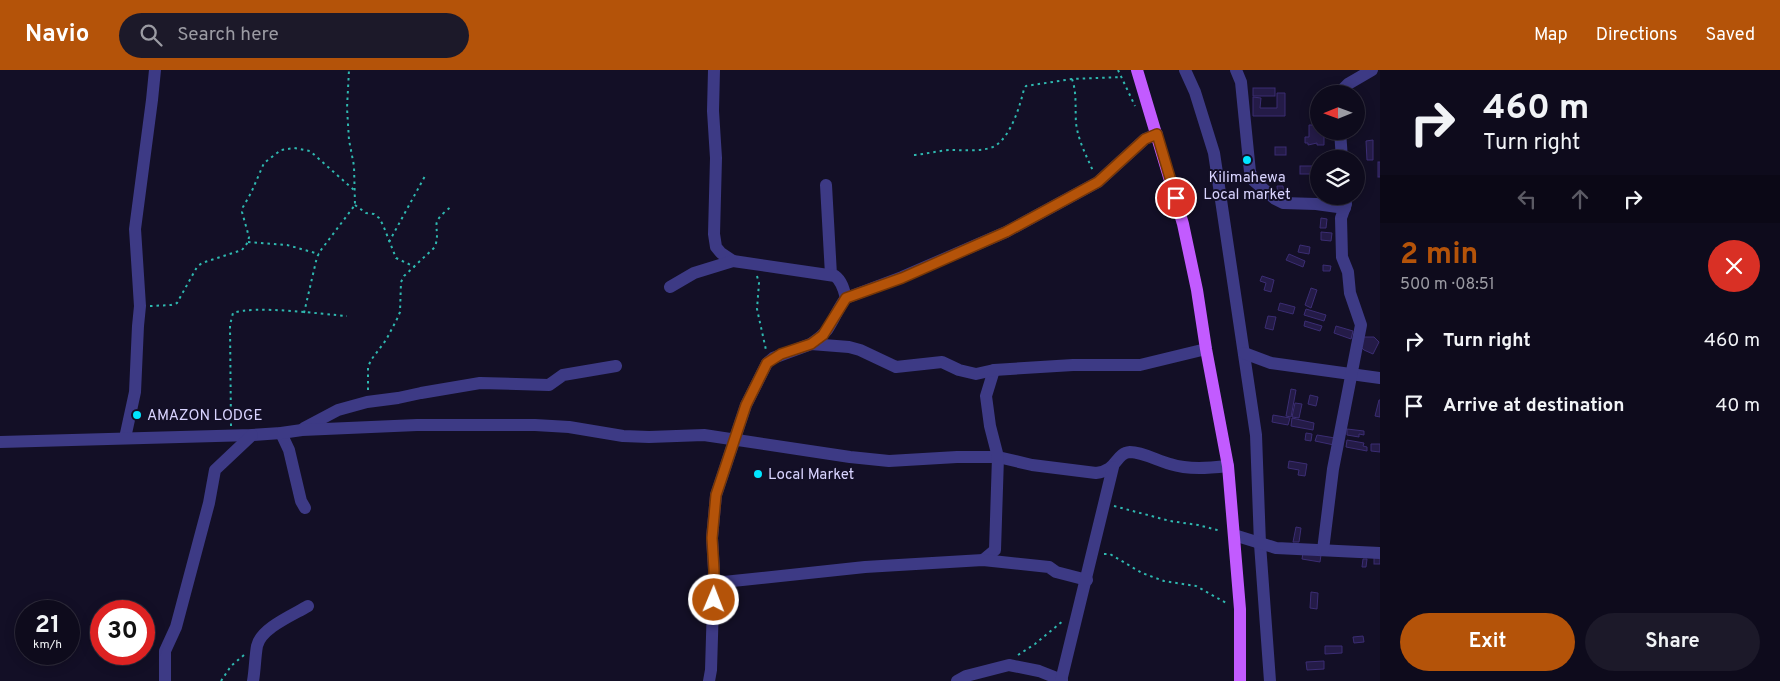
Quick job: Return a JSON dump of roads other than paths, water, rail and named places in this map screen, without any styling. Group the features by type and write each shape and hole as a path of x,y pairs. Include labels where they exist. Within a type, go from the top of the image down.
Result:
{"main road":[{"path":"1136,70 1183,224 1197,290 1228,466 1240,612 1240,681"}],"street":[{"path":"125,438 135,392 140,306 135,229 152,100 154,70"},
{"path":"714,70 713,111 716,166 714,234 716,247 721,253 739,262 831,275 838,278 846,298"},
{"path":"1185,70 1195,92 1214,153 1256,435 1260,544 1270,681"},
{"path":"1236,70 1241,82 1250,172 1254,181 1275,199 1283,203 1310,204"},
{"path":"1347,85 1372,70"},
{"path":"709,681 714,583 712,538 716,495 746,405 769,362 781,354 811,344 823,335 846,298 902,278 979,244 1098,182 1145,139 1157,134"},
{"path":"826,184 831,275"},
{"path":"1323,550 1333,470 1361,325 1350,293 1348,272 1342,258 1340,218 1344,205"},
{"path":"670,287 694,273 739,262"},
{"path":"811,344 849,347 860,350 896,367 935,361 947,363 959,370 976,374 994,370 1140,365 1206,349"},
{"path":"1244,354 1271,362 1380,378"},
{"path":"302,430 338,410 367,402 480,383 549,386 563,375 616,366"},
{"path":"983,560 995,550 998,457 990,426 986,396 994,370"},
{"path":"0,442 281,434 302,430 417,425 535,425 569,427 623,436 704,435 850,458 889,461 957,457 998,457 1032,465 1096,473 1113,467"},
{"path":"281,434 289,450 301,501 305,508"},
{"path":"165,681 165,651 176,626 216,470 252,435"},
{"path":"957,681 966,676 999,667 1015,665 1039,671 1061,680 1087,580 1100,516 1113,467 1121,454 1134,452 1173,465 1204,468 1228,466"},
{"path":"1234,535 1260,544 1285,549 1380,553"},
{"path":"714,583 865,567 983,560 1049,568 1056,572 1087,580"},
{"path":"253,681 257,646 262,636 277,624 308,606"}],"place":[{"name":"Kilimahewa Local market","path":"1247,160"},
{"name":"AMAZON LODGE","path":"137,415"},
{"name":"Local Market","path":"758,474"}]}
